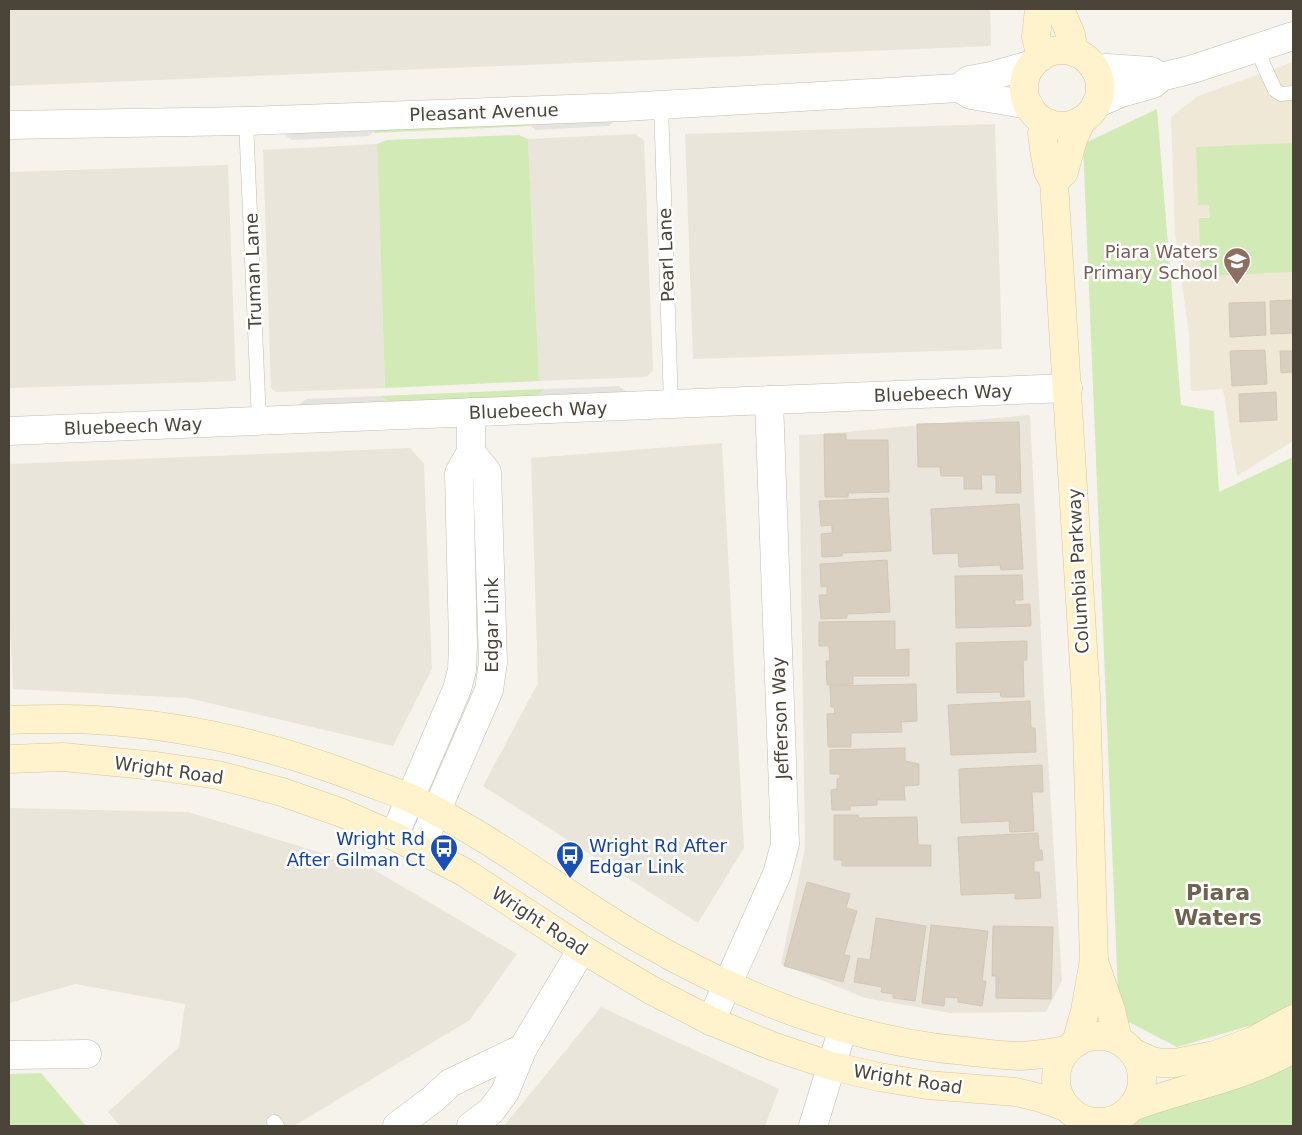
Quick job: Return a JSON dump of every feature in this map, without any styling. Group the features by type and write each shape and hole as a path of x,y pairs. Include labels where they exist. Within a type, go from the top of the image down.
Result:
{"main road":[{"path":"1037,60 1036,37 1039,9"},
{"path":"1060,9 1071,35 1074,52"},
{"path":"1054,182 1064,172 1073,139 1089,112 1100,93 1100,80 1090,62 1074,52 1063,50 1051,52 1037,60 1027,73 1024,84 1025,95 1038,114 1059,125 1071,124 1089,112"},
{"name":"Columbia Parkway","path":"1038,114 1048,171 1054,182 1086,697 1094,960 1085,1011 1071,1046"},
{"name":"Wright Road","path":"9,720 94,720 144,725 231,739 313,761 409,798 437,812 554,883 640,939 727,985 785,1010 844,1028 929,1048 1019,1056 1071,1046"},
{"name":"Wright Road","path":"9,758 63,757 156,766 218,776 282,792 342,813 420,849 464,872 582,949 651,990 711,1021 772,1046 832,1066 879,1077 928,1085 1016,1092 1041,1098 1072,1115"},
{"name":"Columbia Parkway","path":"1094,960 1126,1047"},
{"path":"1293,1019 1253,1041 1215,1055 1174,1063 1152,1061 1108,1037 1086,1038 1071,1046 1060,1060 1056,1072 1056,1084 1059,1097 1072,1115 1094,1122 1107,1122 1122,1117 1173,1092 1246,1072 1272,1061 1293,1049"},
{"path":"1122,1117 1138,1097 1142,1086 1139,1064 1126,1047"}],"street":[{"path":"1089,112 1122,93 1152,84 1161,77 1193,69 1293,36"},
{"name":"Pleasant Avenue","path":"959,88 969,80 991,76 1037,60"},
{"path":"1095,69 1151,71 1161,77"},
{"name":"Pleasant Avenue","path":"9,125 246,121 661,105 959,88 971,95 1038,114"},
{"name":"Bluebeech Way","path":"9,431 1068,388"},
{"name":"Jefferson Way","path":"711,1021 777,874 785,844 769,400"},
{"name":"Edgar Link","path":"394,836 458,689 462,670 459,473 471,452 471,412"},
{"name":"Edgar Link","path":"420,849 488,690 493,662 487,472 471,452"},
{"path":"471,1126 491,1111 505,1092 523,1048 582,949"},
{"path":"813,1126 844,1028"},
{"path":"397,1126 406,1121 450,1083 523,1048"},
{"path":"9,1055 87,1054"}],"lane":[{"path":"1256,48 1275,90 1281,94 1293,94"},
{"name":"Pearl Lane","path":"661,105 671,404"},
{"name":"Truman Lane","path":"246,121 259,421"}],"shaded area":[{"path":"9,9 990,9 991,46 9,86"},
{"name":"Piara Waters Primary School","path":"1293,62 1293,441 1237,476 1223,389 1191,391 1189,334 1175,235 1171,117 1198,96"},
{"path":"620,116 609,126 536,130 522,120"},
{"path":"995,124 1002,349 693,359 685,134"},
{"path":"379,127 369,136 292,140 280,131"},
{"path":"635,134 644,140 653,370 647,377 539,381 528,139"},
{"path":"377,144 385,388 276,392 271,388 263,150"},
{"path":"228,165 236,381 9,388 9,172"},
{"path":"619,386 629,394 535,398 545,389"},
{"path":"380,396 392,404 295,408 306,399"},
{"path":"1030,415 1044,695 1062,981 1046,1012 950,1013 865,998 781,964 805,848 799,435"},
{"path":"722,443 744,848 698,923 483,786 538,683 531,458"},
{"path":"410,448 424,464 432,669 393,746 188,698 13,689 9,599 9,464"},
{"path":"9,808 188,812 371,868 517,954 470,1020 294,1126 120,1126 108,1112 179,1047 185,1004 75,984 9,1003"},
{"path":"601,1007 779,1089 765,1126 504,1126"}],"green space":[{"path":"1157,109 1181,405 1214,411 1219,492 1293,457 1293,1007 1280,1017 1177,1047 1119,1017 1083,144"},
{"path":"522,120 530,126 373,133 379,127"},
{"path":"519,135 528,139 539,381 385,388 377,144 387,140"},
{"path":"1293,143 1293,272 1201,276 1199,218 1210,218 1209,205 1198,205 1196,147"},
{"path":"545,389 535,398 392,404 380,396"},
{"path":"1293,1064 1293,1126 1128,1126 1136,1118"},
{"path":"41,1073 86,1126 9,1126 9,1074"}],"building":[{"path":"1293,300 1293,333 1271,334 1270,301"},
{"path":"1265,302 1266,335 1230,337 1229,303"},
{"path":"1265,350 1267,384 1232,386 1230,351"},
{"path":"1280,351 1293,351 1293,372 1281,373"},
{"path":"1276,392 1277,420 1240,422 1239,394"},
{"path":"1019,422 1021,493 996,493 996,475 981,475 982,489 964,489 964,476 941,476 940,467 918,467 917,424"},
{"path":"824,434 846,434 846,440 888,440 889,492 848,493 848,497 825,497"},
{"path":"888,498 891,551 842,553 842,556 822,557 821,534 832,533 832,525 821,526 819,501"},
{"path":"1019,504 1023,569 1001,570 1000,565 959,567 958,553 933,554 931,509"},
{"path":"887,560 890,612 847,614 847,618 821,619 819,595 827,595 827,586 821,587 820,564"},
{"path":"1022,575 1023,600 1015,600 1015,605 1030,604 1031,626 956,628 955,576"},
{"path":"895,621 895,650 909,649 909,676 853,676 853,684 827,685 826,661 830,661 829,646 819,646 819,622"},
{"path":"1027,641 1027,660 1023,660 1024,697 1001,697 1000,692 957,693 956,643"},
{"path":"916,684 917,721 901,722 902,732 851,733 851,747 828,747 827,714 835,713 834,707 831,707 830,686"},
{"path":"1030,701 1031,728 1035,728 1036,752 951,755 948,705"},
{"path":"905,748 905,761 919,764 919,785 904,786 905,800 877,800 877,805 850,806 850,810 832,810 831,790 837,789 837,779 840,778 840,774 830,774 830,750"},
{"path":"1042,765 1043,792 1032,792 1034,831 1010,832 1009,821 961,823 959,769"},
{"path":"834,815 858,815 859,818 917,817 918,845 931,845 931,866 842,866 842,860 834,860"},
{"path":"1038,833 1039,850 1042,850 1043,860 1034,861 1034,872 1039,872 1041,898 1015,899 1015,893 961,895 958,837"},
{"path":"807,882 850,894 846,908 857,911 844,955 850,956 843,982 784,966"},
{"path":"876,918 926,926 915,1001 893,998 893,994 881,992 882,987 854,982 858,958 870,960"},
{"path":"931,925 988,931 982,981 986,981 982,1006 958,1002 958,998 945,997 944,1006 922,1003"},
{"path":"993,926 1053,927 1051,999 996,998 996,976 992,976"}],"place":[{"name":"Piara Waters Primary School","path":"1237,285"},
{"name":"Wright Rd After Gilman Ct","path":"444,872"},
{"name":"Wright Rd After Edgar Link","path":"570,879"}],"district":[{"name":"Piara Waters","path":"1218,904"}]}
